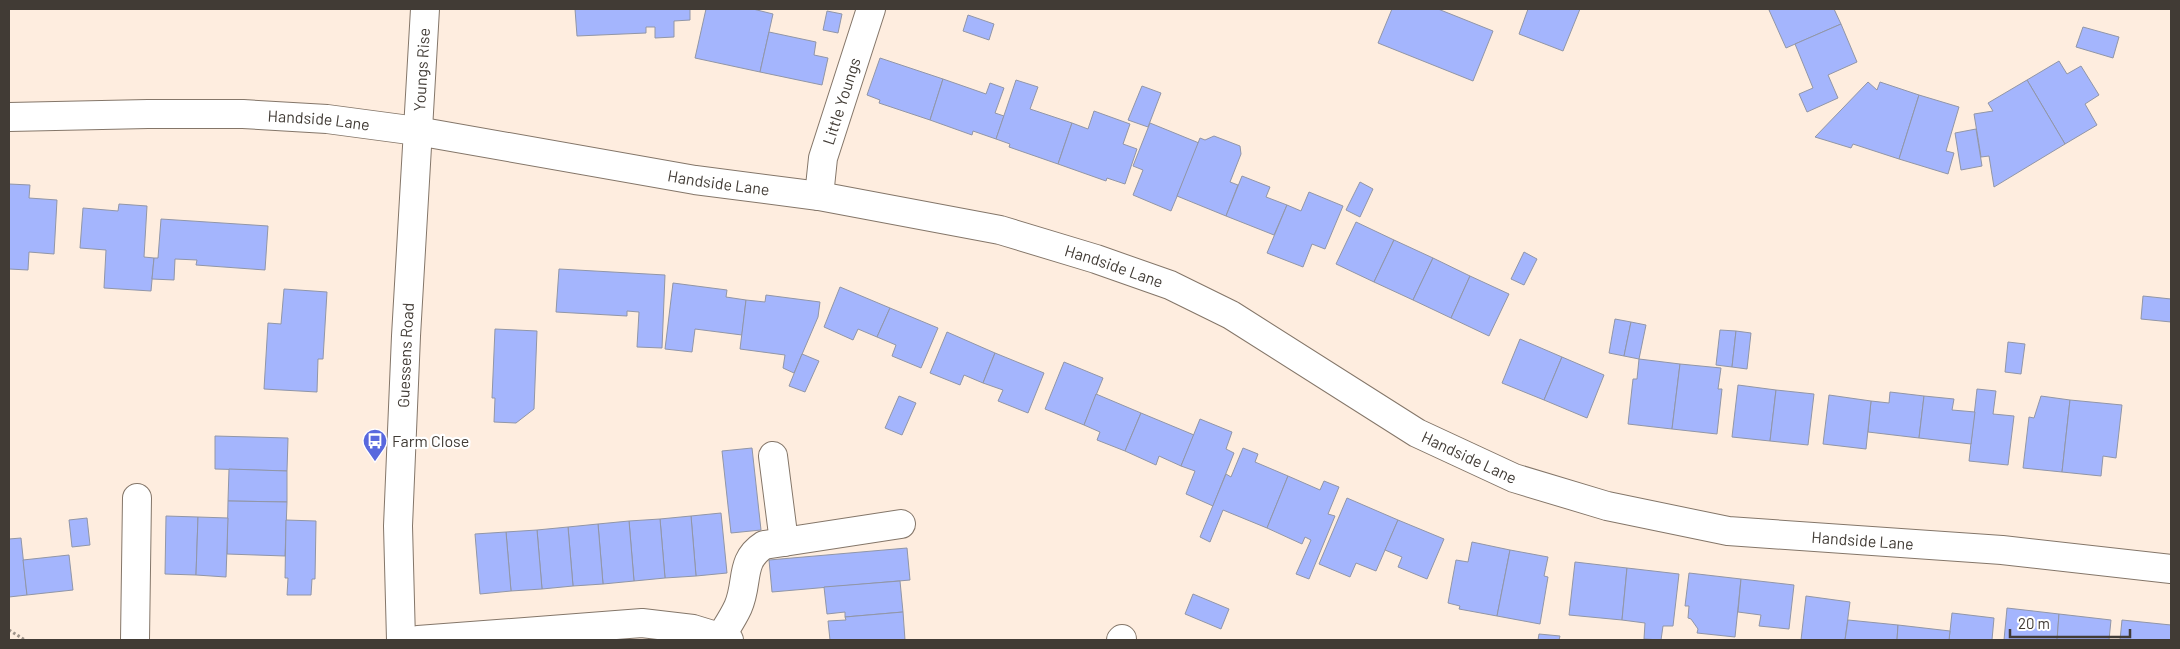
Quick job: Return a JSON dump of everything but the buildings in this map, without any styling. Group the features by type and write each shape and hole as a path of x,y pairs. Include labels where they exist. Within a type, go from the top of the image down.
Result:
{"street":[{"name":"Youngs Rise","path":"417,131 425,9"},
{"name":"Little Youngs","path":"819,196 823,158 871,9"},
{"name":"Handside Lane","path":"9,117 243,114 327,119 417,131 695,180 819,196 1000,230 1096,259 1170,285 1231,315 1417,433 1514,478 1607,506 1728,531 2002,550 2171,569"},
{"name":"Guessens Road","path":"401,640 398,526 417,131"},
{"path":"773,456 784,542"},
{"path":"135,640 137,498"},
{"path":"418,640 642,623 693,630 724,639 738,608 744,587 748,560 752,552 764,545 902,524"}],"path":[{"path":"9,630 25,640"}],"place":[{"name":"Farm Close","path":"375,462"}]}
